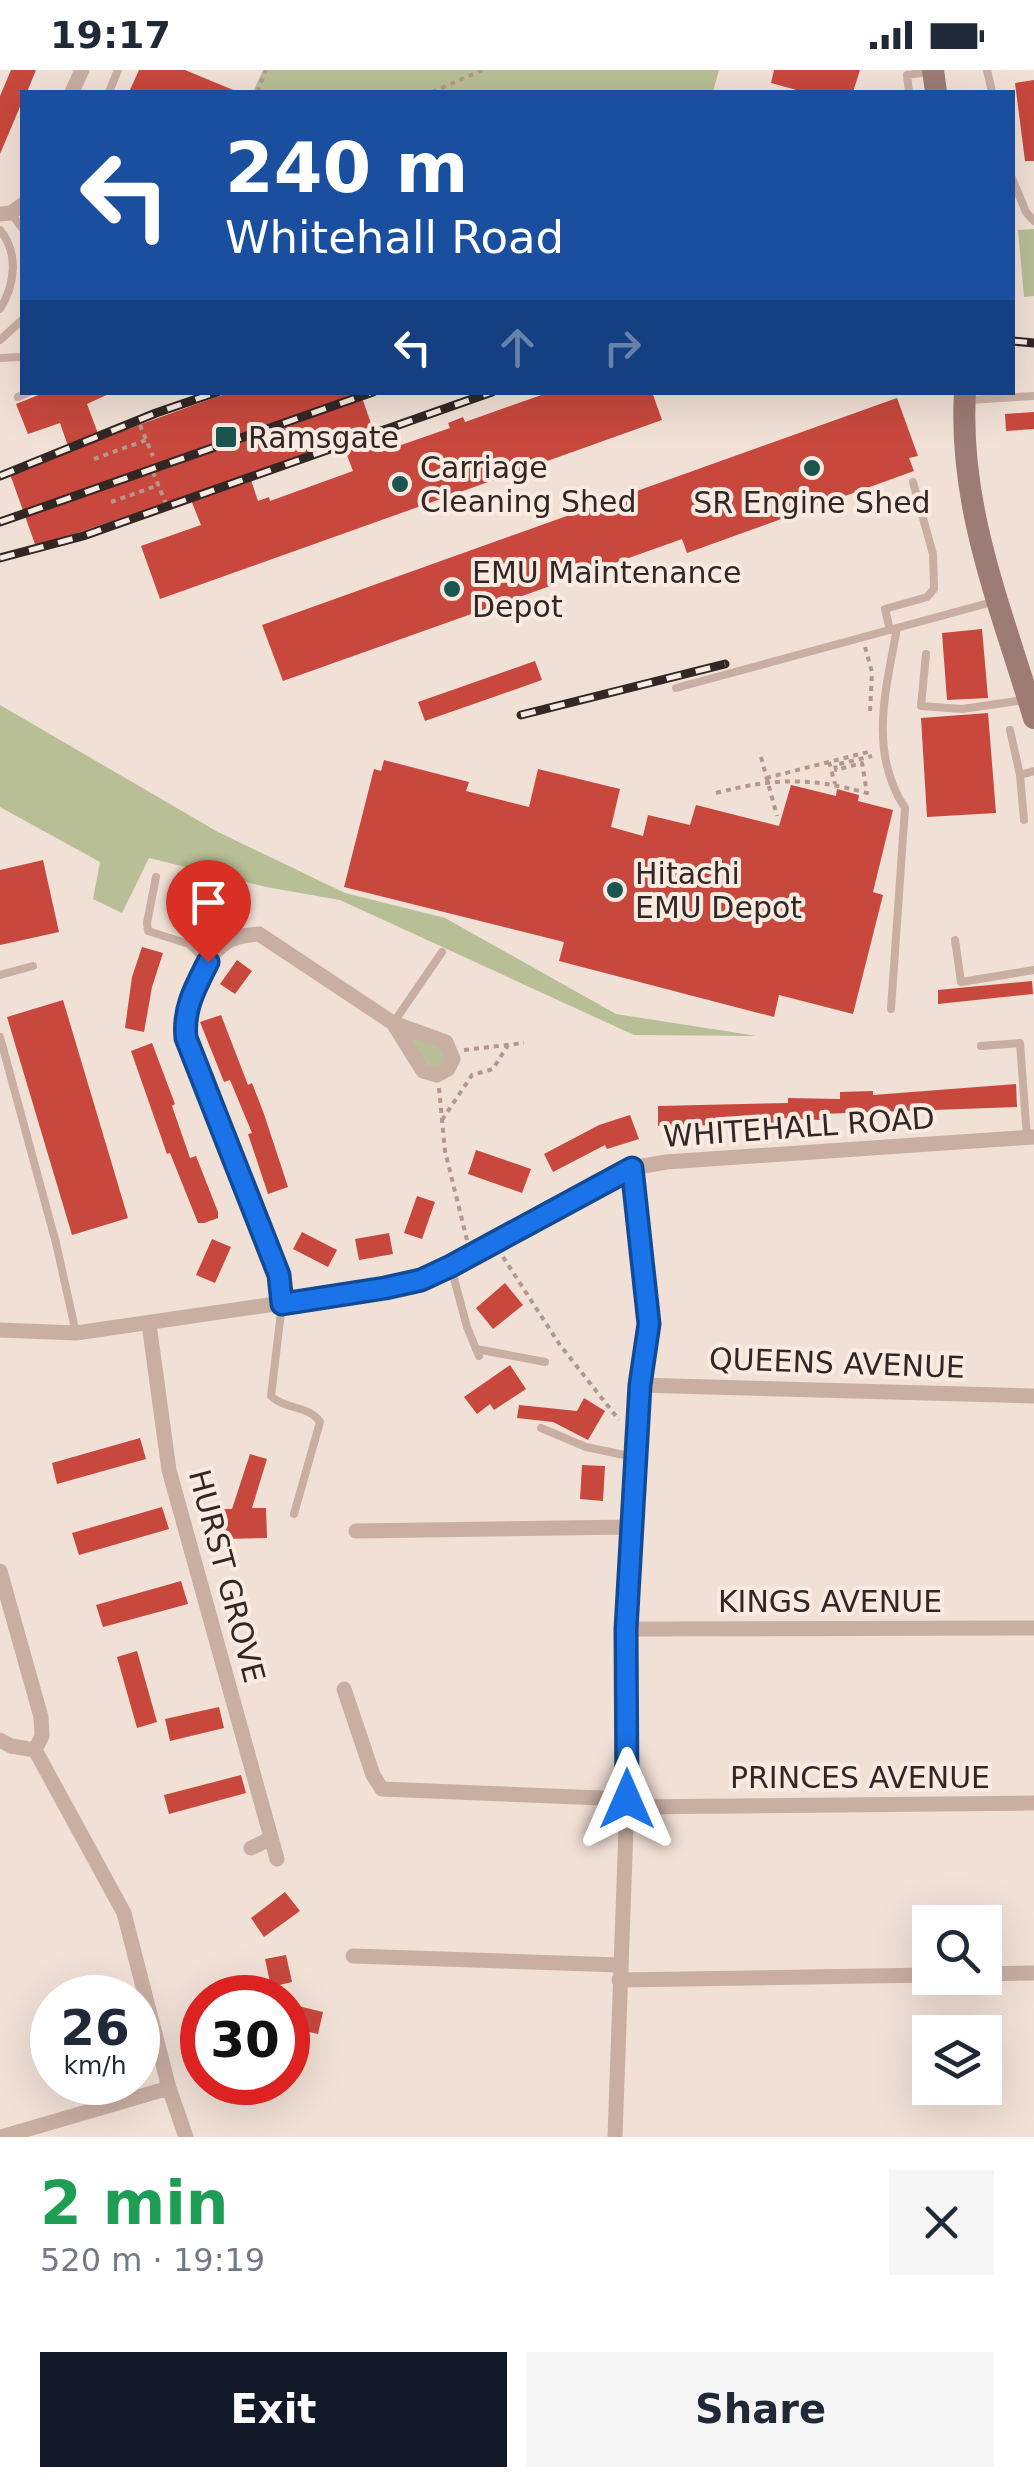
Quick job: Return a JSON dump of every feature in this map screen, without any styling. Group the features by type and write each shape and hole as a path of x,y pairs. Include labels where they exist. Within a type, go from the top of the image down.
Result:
{"main road":[{"path":"964,396 969,497 996,601 1027,670 1031,709"}],"street":[{"path":"282,1304 279,1275 186,1038 184,1019 192,994 208,962 226,942 259,934 393,1023 438,1036 452,1052 448,1069 437,1075 423,1071 393,1023"},
{"name":"WHITEHALL ROAD","path":"0,1330 76,1332 149,1324 421,1280 632,1168 666,1162 1030,1138"},
{"path":"615,2137 627,1803 626,1629 634,1457 649,1324 632,1168"},
{"name":"HURST GROVE","path":"149,1324 169,1470 277,1860"},
{"name":"QUEENS AVENUE","path":"640,1385 1034,1396"},
{"path":"356,1530 631,1527"},
{"path":"0,1572 41,1717 42,1736 36,1750"},
{"name":"KINGS AVENUE","path":"626,1629 1034,1628"},
{"name":"PRINCES AVENUE","path":"344,1689 373,1775 382,1788 627,1803 1034,1803"},
{"path":"0,1740 36,1750"},
{"path":"36,1750 124,1913 186,2137"},
{"path":"251,1848 270,1839"},
{"path":"352,1956 619,1973 912,1975"},
{"path":"1002,1974 1034,1974"},
{"path":"1,2137 170,2088"}],"lane":[{"path":"909,90 907,75 934,78"},
{"path":"1015,185 1034,221"},
{"path":"0,230 11,252 13,276 0,309"},
{"path":"0,340 20,322"},
{"path":"964,396 1034,396"},
{"path":"891,1009 905,808 890,781 883,750 893,629 885,608 927,598 934,589 933,554 913,482"},
{"path":"676,688 996,601"},
{"path":"926,654 922,706 1031,709"},
{"path":"1010,730 1024,820"},
{"path":"1020,775 1034,771"},
{"path":"156,877 148,930 189,944 208,962"},
{"path":"955,940 961,982 1034,970"},
{"path":"393,1023 442,952"},
{"path":"0,976 32,966"},
{"path":"0,1036 76,1332"},
{"path":"981,1046 1020,1044 1030,1138"},
{"path":"451,1266 477,1352 545,1362"},
{"path":"282,1304 271,1396 276,1402 315,1414 320,1422 294,1514"},
{"path":"542,1428 586,1447 634,1457"}],"path":[{"path":"437,90 483,70"},
{"path":"140,424 153,456"},
{"path":"94,459 146,440"},
{"path":"153,472 166,504"},
{"path":"111,502 158,485"},
{"path":"862,638 872,672 870,717"},
{"path":"767,779 835,784 867,793 862,763 836,770 835,765 872,756 872,740"},
{"path":"716,794 883,750"},
{"path":"761,756 777,816"},
{"path":"830,762 835,784"},
{"path":"452,1052 524,1043"},
{"path":"442,1120 472,1075 493,1069 508,1045"},
{"path":"437,1075 445,1152 471,1254"},
{"path":"489,1244 508,1263 572,1361 621,1422 637,1429"}],"green space":[{"path":"263,70 719,70 714,90 254,90"},
{"path":"1034,229 1034,296 1024,297 1018,230"},
{"path":"0,705 218,832 345,893 445,918 616,1014 757,1036 634,1035 340,900 266,887 149,858 122,913 93,899 100,862 0,807"},
{"path":"404,1031 436,1041 447,1051 444,1065 431,1069"}],"building":[{"path":"11,70 36,70 28,90 20,90 20,107 0,154 0,96"},
{"path":"139,70 185,70 233,90 130,90"},
{"path":"774,70 860,70 854,90 797,90 771,83"},
{"path":"1034,80 1034,161 1025,161 1015,83"},
{"path":"38,395 106,395 87,404 100,439 222,395 361,395 381,452 450,428 448,423 463,417 465,422 542,395 653,395 662,420 160,599 141,546 201,525 189,495 36,547 10,474 69,449 60,423 28,434 16,404","holes":["342,442 353,471 270,501 269,497 258,501 249,474"]},
{"name":"EMU Maintenance Depot","path":"897,398 918,456 909,458 914,471 687,553 682,539 283,681 262,625"},
{"path":"1034,412 1034,429 1006,431 1005,414"},
{"path":"982,629 988,698 947,700 942,633"},
{"path":"535,661 542,680 425,721 418,702"},
{"path":"988,713 996,813 927,817 921,718"},
{"name":"Hitachi EMU Depot","path":"384,760 469,782 466,791 529,807 538,769 620,789 611,827 643,836 648,815 690,825 696,805 779,826 791,785 836,796 837,789 859,795 858,801 893,810 873,892 883,895 853,1014 779,995 774,1017 559,961 564,942 344,887 374,769 381,771"},
{"path":"43,860 59,932 0,945 0,870"},
{"path":"142,947 163,953 144,1032 125,1028 132,977"},
{"path":"237,960 252,971 235,994 220,984"},
{"path":"1032,981 1033,994 938,1004 938,990"},
{"path":"63,1000 128,1218 72,1235 7,1017"},
{"path":"221,1015 248,1085 252,1083 288,1187 268,1194 248,1134 252,1133 230,1080 224,1082 200,1022"},
{"path":"152,1043 190,1158 196,1156 218,1212 218,1218 204,1223 198,1223 170,1153 167,1154 131,1051"},
{"path":"1016,1084 1017,1107 820,1114 820,1120 780,1118 780,1124 658,1126 658,1106 788,1103 788,1098 840,1099 840,1092 873,1091 873,1095"},
{"path":"630,1115 639,1139 607,1149 605,1145 553,1172 544,1154 599,1125"},
{"path":"476,1150 531,1169 522,1193 468,1174"},
{"path":"417,1196 435,1202 422,1239 404,1233"},
{"path":"302,1232 337,1250 328,1267 293,1249"},
{"path":"389,1233 393,1254 359,1260 355,1239"},
{"path":"212,1239 231,1247 215,1283 196,1275"},
{"path":"505,1283 523,1305 493,1329 476,1308"},
{"path":"510,1365 526,1389 494,1410 490,1404 477,1414 464,1397"},
{"path":"584,1398 605,1411 588,1440 553,1422 517,1418 519,1405 577,1411"},
{"path":"140,1438 146,1459 57,1484 52,1463"},
{"path":"250,1454 267,1459 252,1508 266,1508 267,1538 223,1539 222,1509 232,1509"},
{"path":"582,1465 605,1466 603,1501 580,1499"},
{"path":"162,1507 169,1529 79,1555 72,1533"},
{"path":"181,1581 188,1604 103,1627 96,1605"},
{"path":"137,1651 157,1722 137,1728 117,1657"},
{"path":"219,1707 224,1728 170,1741 165,1719"},
{"path":"241,1775 246,1793 169,1814 164,1795"},
{"path":"285,1892 300,1911 264,1937 251,1918"},
{"path":"286,1955 290,1975 268,1975 265,1959"},
{"path":"310,2009 323,2012 318,2034 310,2032"}],"railway":[{"path":"1015,341 1034,343"},
{"path":"0,476 208,395"},
{"path":"0,522 364,395"},
{"path":"0,558 83,536 483,395"},
{"path":"521,715 725,664"}],"place":[{"name":"Ramsgate","path":"226,437"},
{"name":"SR Engine Shed","path":"812,468"},
{"name":"Carriage Cleaning Shed","path":"400,484"},
{"name":"EMU Maintenance Depot","path":"452,589"},
{"name":"Hitachi EMU Depot","path":"615,890"}],"route":[{"path":"208,962 184,1019 186,1038 279,1275 282,1304 421,1280 632,1168 649,1324 634,1457 626,1629 627,1799"}]}
